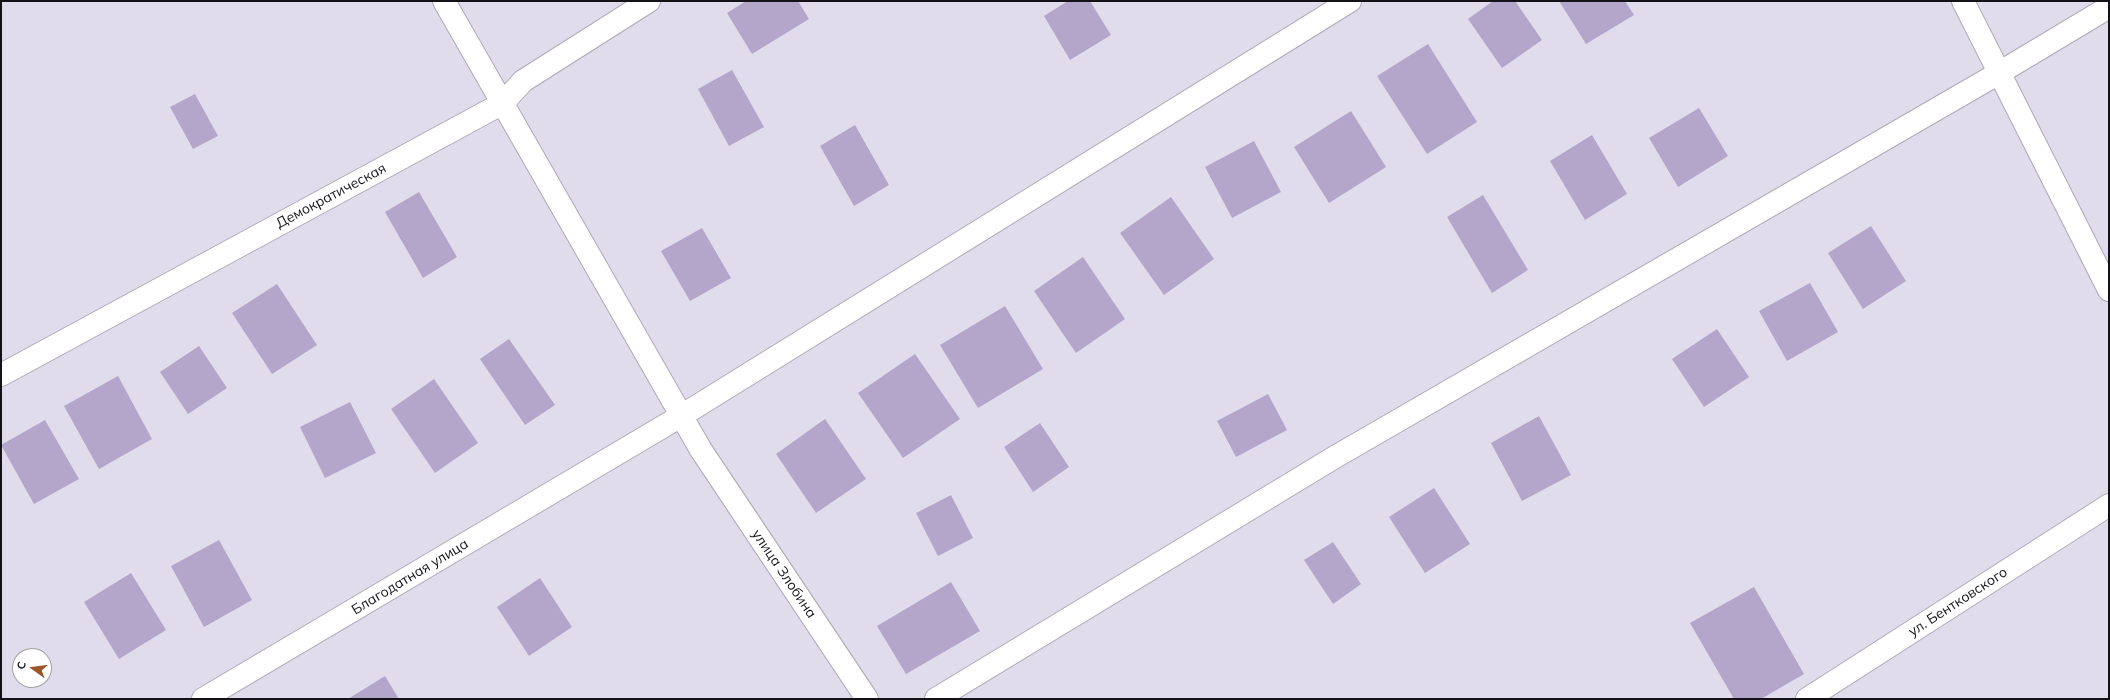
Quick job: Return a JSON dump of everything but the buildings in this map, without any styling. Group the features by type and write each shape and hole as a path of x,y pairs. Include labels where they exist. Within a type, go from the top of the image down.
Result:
{"street":[{"name":"улица Злобина","path":"444,1 701,450 867,699"},
{"name":"Демократическая","path":"1,375 502,104 523,81 649,1"},
{"name":"Благодатная улица","path":"203,699 681,416 1350,1"},
{"path":"1963,1 2109,290"},
{"path":"936,699 1335,457 1999,73 2109,7"},
{"name":"ул. Бентковского","path":"1807,699 2109,506"}]}
